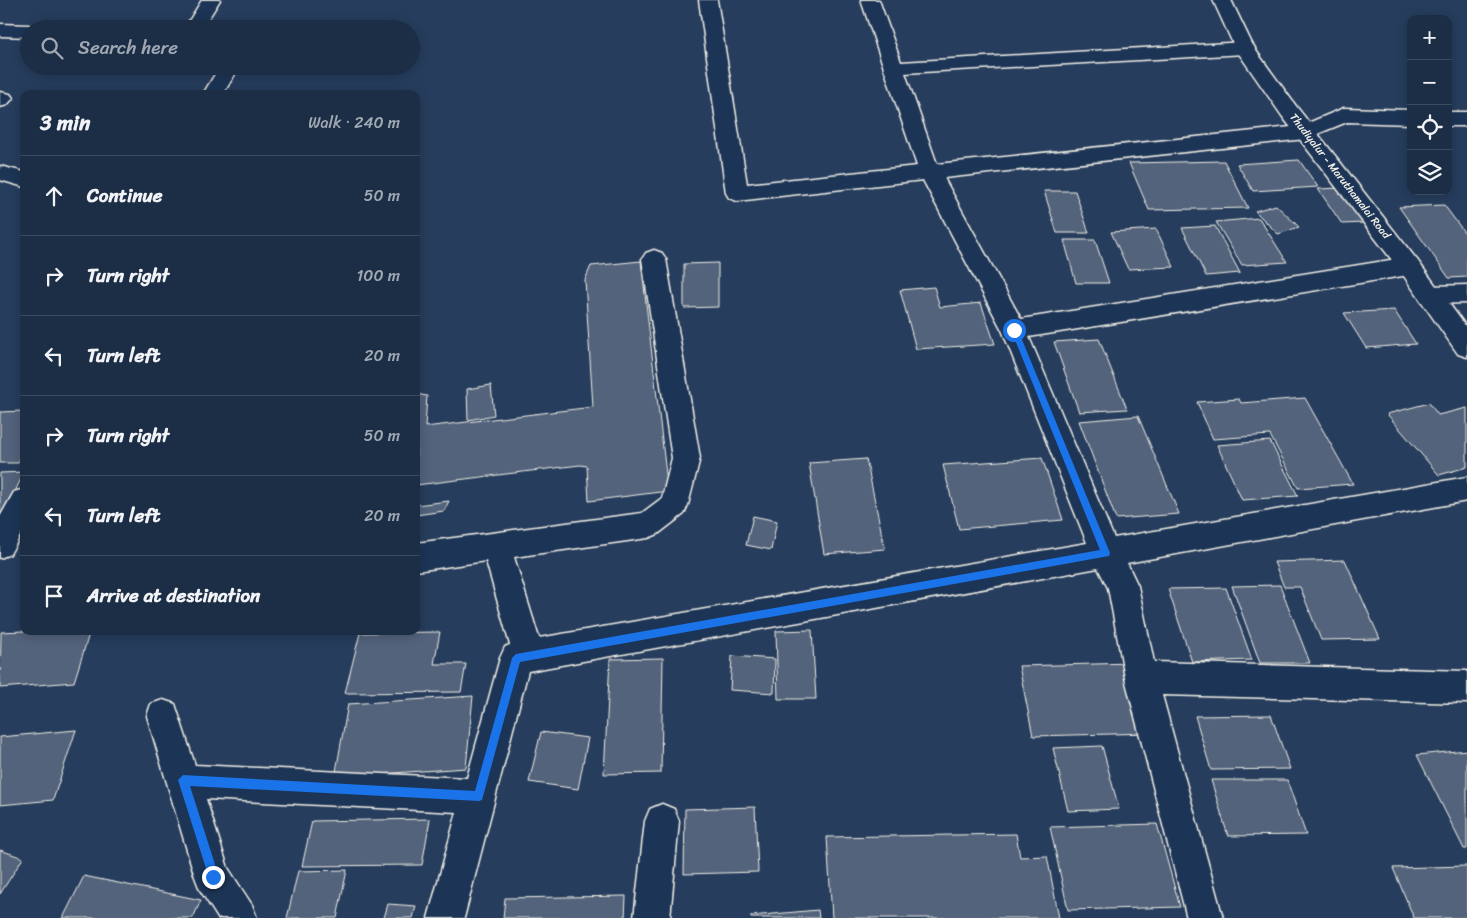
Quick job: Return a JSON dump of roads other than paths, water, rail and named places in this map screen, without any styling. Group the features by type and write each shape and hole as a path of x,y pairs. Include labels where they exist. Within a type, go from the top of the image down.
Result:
{"street":[{"path":"199,20 211,0"},
{"path":"708,0 737,193 1305,132 1344,115 1407,117"},
{"path":"870,0 929,171 1014,330 1106,553 1122,586 1141,678 1205,918"},
{"name":"Thudiyalur - Maruthamalai Road","path":"1222,0 1245,48 1305,132 1409,266 1467,347"},
{"path":"0,30 20,31"},
{"path":"894,68 1245,48"},
{"path":"215,90 225,75"},
{"path":"1452,119 1467,119"},
{"path":"0,174 20,179"},
{"path":"420,556 648,525 674,505 686,458 654,259"},
{"path":"1014,330 1409,266"},
{"path":"1430,295 1467,294"},
{"path":"446,918 516,658 1467,489"},
{"path":"0,545 20,508"},
{"path":"496,546 529,656"},
{"path":"1141,678 1467,687"},
{"path":"163,716 213,877 239,918"},
{"path":"183,780 479,796"},
{"path":"652,918 662,821"}]}
